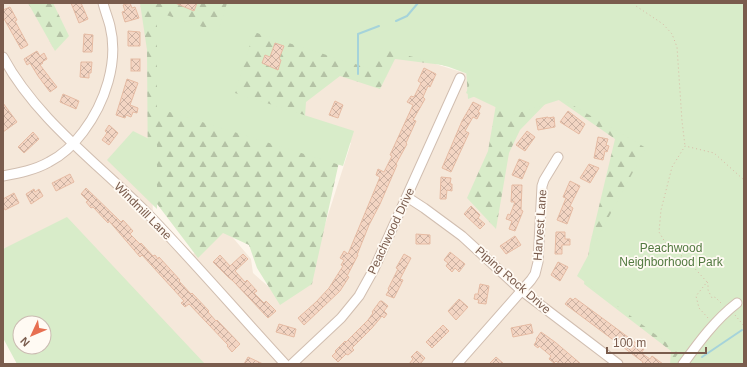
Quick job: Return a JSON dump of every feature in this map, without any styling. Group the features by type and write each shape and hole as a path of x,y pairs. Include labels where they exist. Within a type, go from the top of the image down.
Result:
{"street":[{"path":"3,176 28,172 50,162 74,143 91,122 102,102 109,78 112,50 110,27 103,3"},
{"name":"Windmill Lane","path":"3,57 22,88 38,108 148,214 284,364"},
{"name":"Peachwood Drive","path":"292,364 341,318 359,296 374,269 460,78"},
{"name":"Harvest Lane","path":"457,364 531,280 538,262 542,186 558,157"},
{"name":"Piping Rock Drive","path":"407,197 462,236 522,291 618,364"},
{"path":"683,364 722,315 733,305"}],"path":[{"path":"634,3 636,6 663,24 672,34 677,47 685,146 672,168 661,210 659,232 665,242 689,262 708,283 708,290 712,298 715,297 724,305 722,315"},
{"path":"685,146 714,153 744,180"},
{"path":"706,282 696,296 699,308 714,325"},
{"path":"733,305 744,326"}],"shaded area":[{"path":"3,3 145,3 151,42 150,144 153,213 193,254 223,226 251,259 253,273 278,295 306,284 351,143 238,102 381,47 474,76 562,98 646,147 700,364 205,364 3,247"}],"green space":[{"path":"28,3 53,3 69,36 55,51"},
{"name":"Peachwood Neighborhood Park","path":"140,3 744,3 744,364 670,364 671,351 584,284 590,244 615,139 553,96 520,130 509,153 496,229 467,198 488,151 499,87 468,99 466,68 395,59 380,89 340,76 306,102 304,130 343,144 312,284 280,305 257,268 249,245 223,233 198,258 148,192 147,50"},
{"name":"Peachwood Neighborhood Park","path":"227,3 744,3 744,364 671,364 679,352 577,276 646,148 562,99 512,115 466,93 473,76 449,67 381,48 374,70 254,32 235,93 354,131 343,166 157,108 157,12 218,32"},
{"path":"133,131 157,143 157,209 107,160"},
{"path":"67,217 205,364 17,364 12,355 52,355 52,315 12,315 12,355 3,338 3,249"}],"building":[{"path":"71,3 81,3 88,19 79,23"},
{"path":"130,3 132,8 135,7 139,18 125,22 122,12 125,11 123,5"},
{"path":"175,3 197,3 194,11"},
{"path":"10,7 17,20 15,21 28,45 21,49 3,17 3,10"},
{"path":"128,31 140,32 140,46 128,46"},
{"path":"84,34 93,35 92,52 83,52"},
{"path":"275,43 284,46 279,59 281,60 278,70 262,63 265,55 270,57"},
{"path":"37,51 40,56 44,53 47,59 40,65 57,87 50,92 30,63 27,65 24,59"},
{"path":"131,59 140,59 140,71 131,71"},
{"path":"81,62 92,62 89,78 80,77"},
{"path":"424,68 436,74 430,87 428,86 423,97 425,99 413,120 416,121 406,143 407,144 396,164 397,165 380,204 369,225 358,255 347,276 349,277 340,291 304,325 298,318 329,288 343,266 341,265 344,260 340,258 344,251 348,254 380,177 376,175 378,169 384,172 392,156 390,155 413,105 407,102 411,96 414,97 421,83 418,81"},
{"path":"127,79 138,83 130,105 138,108 137,113 133,112 131,117 126,115 125,118 116,115"},
{"path":"63,94 79,101 76,109 60,102"},
{"path":"335,101 343,105 338,118 329,115"},
{"path":"473,102 481,106 478,112 480,113 477,119 473,117 465,131 469,133 451,172 442,168 462,121"},
{"path":"3,103 17,122 3,132"},
{"path":"568,111 585,124 579,134 560,122"},
{"path":"554,117 555,127 538,130 536,119"},
{"path":"109,125 118,133 109,145 102,140 107,133 105,131"},
{"path":"527,131 535,137 525,151 516,145"},
{"path":"33,132 39,139 24,153 18,147"},
{"path":"598,137 608,139 606,145 609,146 607,152 605,151 603,160 594,158"},
{"path":"519,159 529,163 522,179 512,175"},
{"path":"589,164 599,168 590,183 580,178"},
{"path":"70,174 74,182 56,191 52,183"},
{"path":"441,177 451,178 450,184 452,184 452,191 447,190 446,199 440,199"},
{"path":"570,181 580,186 570,206 573,208 567,224 557,220 566,198 563,197"},
{"path":"512,185 522,185 521,210 523,211 515,231 509,229 512,221 506,219 508,214 510,215 515,202 511,202"},
{"path":"86,188 121,222 123,220 133,231 130,234 153,256 155,255 158,259 159,257 191,294 192,293 209,311 208,312 216,321 217,320 240,344 232,352 227,346 228,345 189,304 185,307 181,303 184,301 142,255 140,257 109,221 108,223 93,207 91,208 86,202 88,201 81,194"},
{"path":"34,189 35,192 39,189 43,196 31,204 26,194"},
{"path":"14,193 19,203 5,210 3,206 3,199"},
{"path":"471,206 480,215 478,218 485,224 480,229 464,214"},
{"path":"556,232 565,232 565,239 570,239 570,245 562,245 562,254 555,254"},
{"path":"416,234 430,235 430,244 416,244"},
{"path":"515,236 521,245 506,254 500,246"},
{"path":"450,252 465,264 459,272 455,268 452,272 446,266 448,263 444,260"},
{"path":"243,254 248,259 235,271 245,282 247,280 257,291 254,293 264,303 266,301 276,311 268,318 213,262 220,255 230,266"},
{"path":"404,254 411,258 400,279 403,280 394,298 386,295 398,269 396,268"},
{"path":"558,262 568,267 560,281 551,275"},
{"path":"480,284 489,286 486,304 478,303 479,300 474,299 475,294 478,294"},
{"path":"570,298 573,300 575,298 644,349 641,353 650,359 652,356 663,364 642,364 643,362 565,304"},
{"path":"459,299 468,307 456,320 448,311"},
{"path":"380,301 388,306 384,311 387,314 384,318 382,316 352,348 354,350 348,355 346,354 338,362 332,356 336,352 335,351 368,320"},
{"path":"279,324 296,329 294,337 276,332"},
{"path":"531,324 533,333 513,337 511,328"},
{"path":"443,325 449,331 432,348 426,342"},
{"path":"541,332 581,364 560,364 556,361 554,363 549,359 551,356 539,346 538,348 534,345"},
{"path":"417,351 425,358 420,364 409,364 413,359 411,357"},
{"path":"248,357 263,364 244,364"},
{"path":"496,357 504,364 489,364"}],"waterway":[{"path":"396,21 407,16 418,3"},
{"path":"358,74 358,34 379,26"},
{"path":"702,357 742,330"}]}
